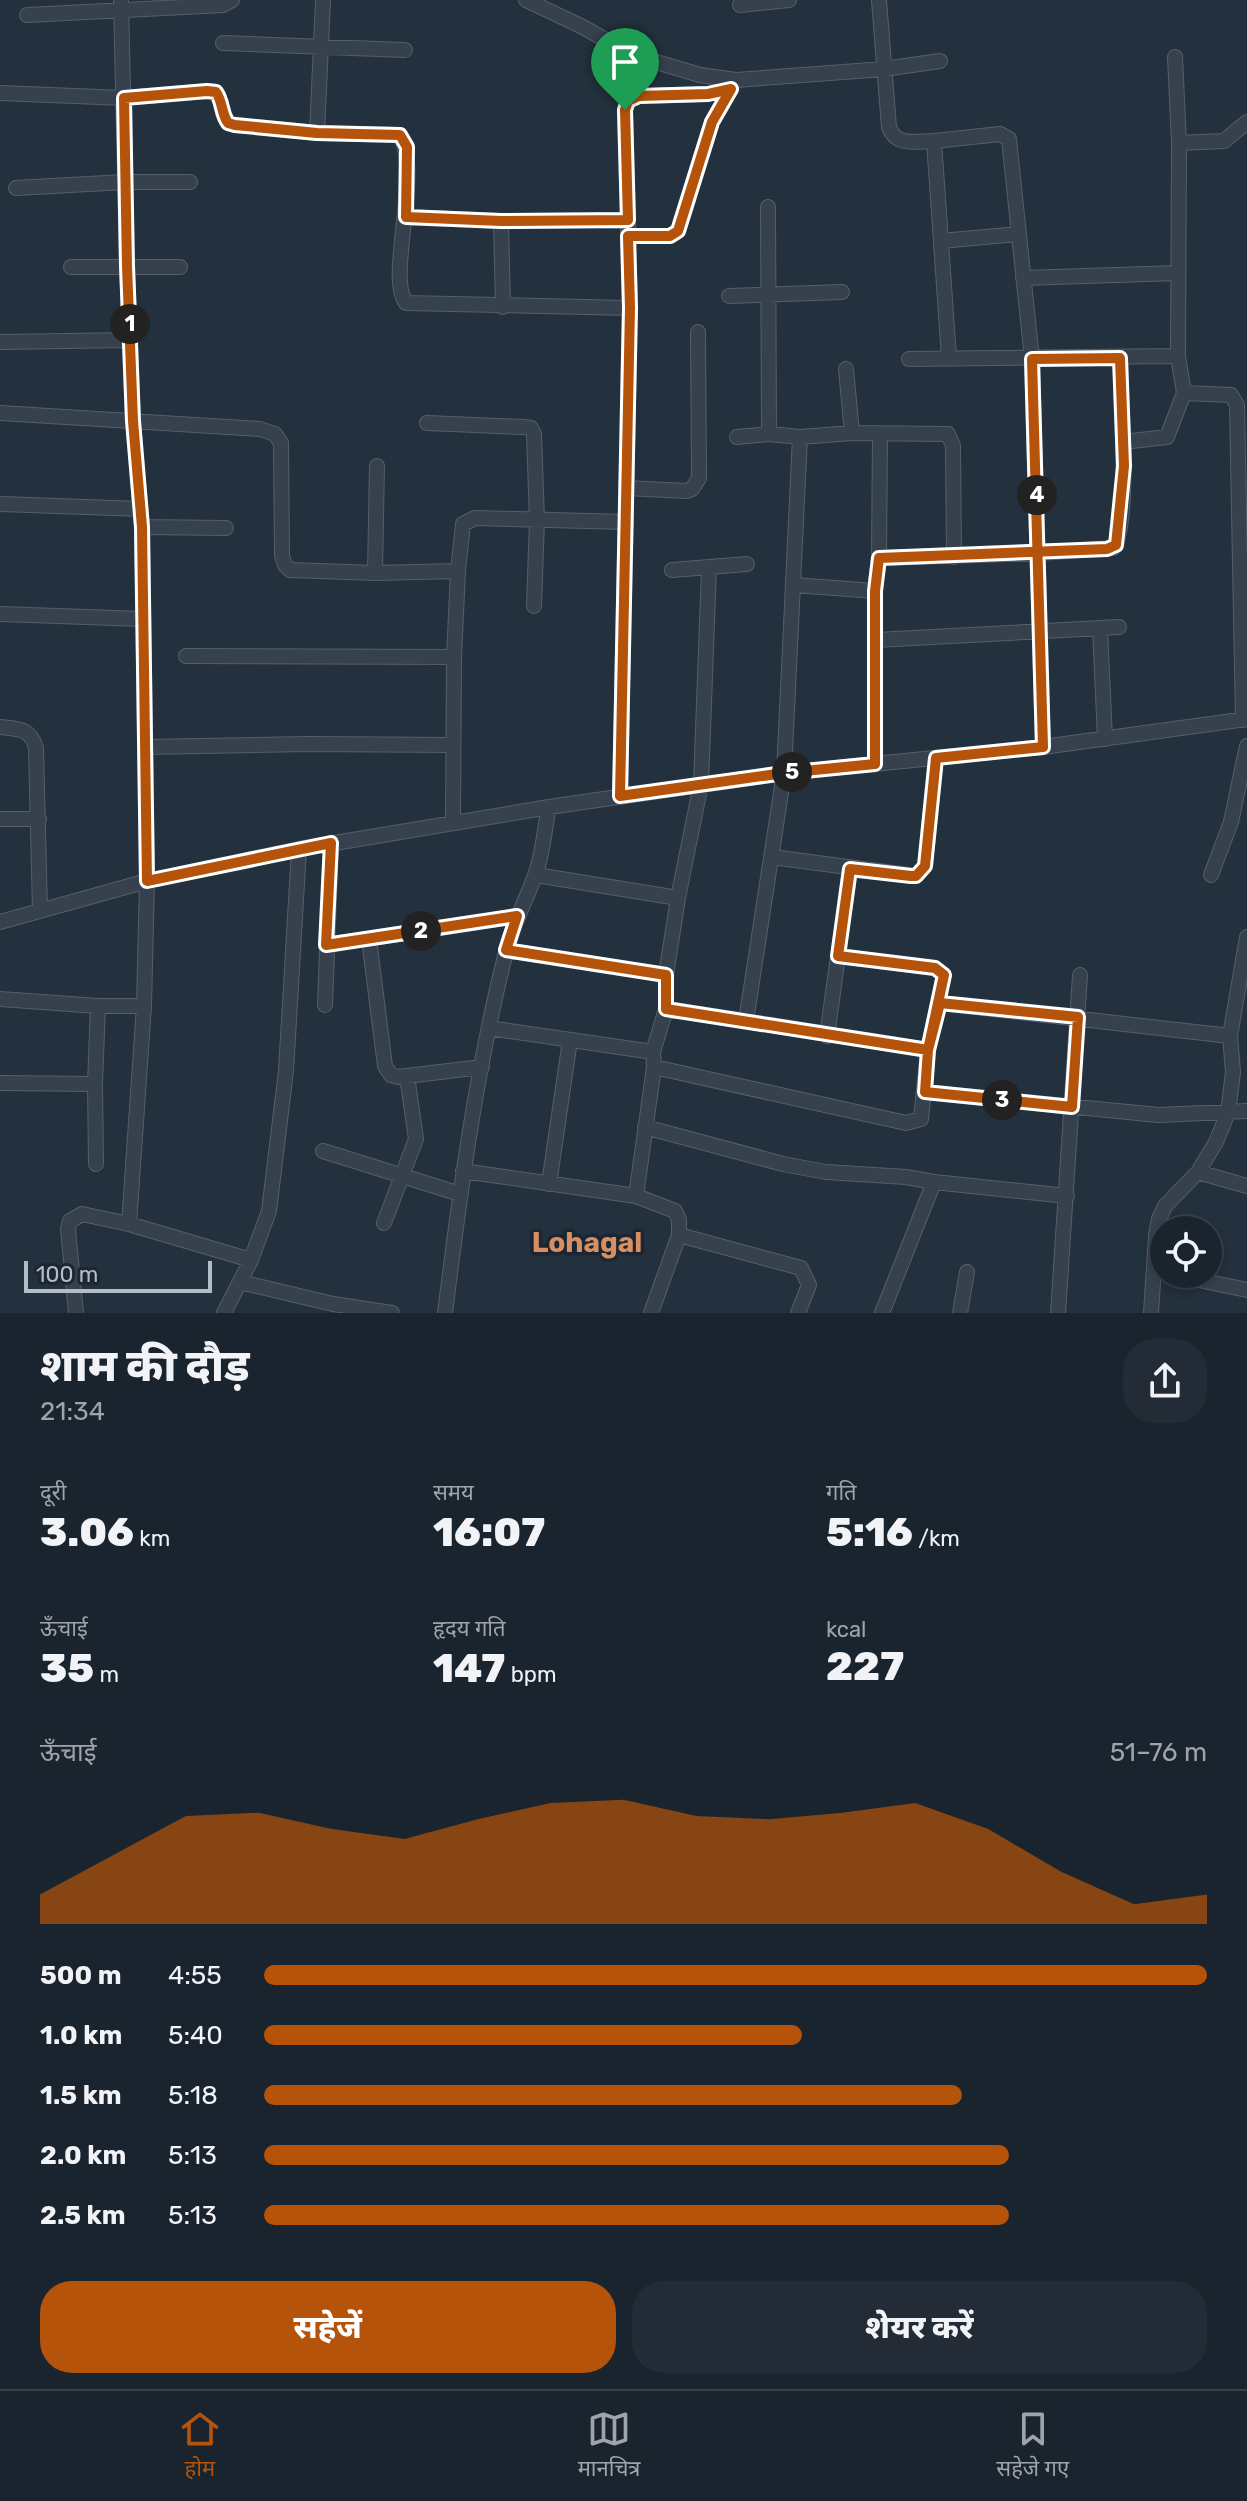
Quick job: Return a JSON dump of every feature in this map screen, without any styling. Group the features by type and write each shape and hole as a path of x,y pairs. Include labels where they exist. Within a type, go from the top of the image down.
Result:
{"street":[{"path":"27,15 122,5 223,5 232,0"},
{"path":"317,133 323,0"},
{"path":"526,0 646,59 733,84"},
{"path":"740,5 789,0"},
{"path":"879,0 892,135 902,141 1000,134 1009,139 1032,359 1043,747"},
{"path":"122,5 127,266 133,421 142,527 147,881 144,1006 129,1224"},
{"path":"223,43 405,50"},
{"path":"1123,442 1167,437 1184,393 1178,356 1179,143 1175,57"},
{"path":"620,796 630,308 625,110 628,101 639,96 708,94 733,84 940,61"},
{"path":"628,236 670,236 678,231 712,122 733,84"},
{"path":"0,93 124,98 207,91 216,92 220,97 222,115 228,123 317,133 400,135 407,147 406,217 399,288 406,303 630,308"},
{"path":"1179,143 1224,141 1247,122"},
{"path":"934,141 949,358"},
{"path":"16,188 190,182"},
{"path":"768,207 769,434"},
{"path":"406,217 501,221 628,220"},
{"path":"501,221 503,307"},
{"path":"941,241 1019,234"},
{"path":"71,267 180,267"},
{"path":"1023,278 1178,273"},
{"path":"729,296 842,292"},
{"path":"626,488 687,491 696,485 699,478 698,332"},
{"path":"0,342 131,340"},
{"path":"909,359 1178,356"},
{"path":"879,558 1039,553 1107,549 1116,545 1124,466 1120,358"},
{"path":"846,369 852,433"},
{"path":"0,922 147,881 299,849 453,822 784,773 1043,747 1245,719 1237,405 1231,395 1184,393"},
{"path":"0,413 260,429 275,434 281,443 282,556 285,565 297,572 458,571"},
{"path":"427,423 531,428 536,440 534,606"},
{"path":"737,437 941,433 951,438 954,557"},
{"path":"875,764 875,591 879,558 880,434"},
{"path":"746,1021 784,773 800,437"},
{"path":"375,573 377,466"},
{"path":"0,504 141,509"},
{"path":"453,822 454,657 461,530 469,520 626,522"},
{"path":"142,527 226,528"},
{"path":"672,570 747,564"},
{"path":"636,1196 654,1060 666,1009 666,975 678,898 701,784 709,568"},
{"path":"794,585 875,591"},
{"path":"0,614 143,619"},
{"path":"876,640 1119,627"},
{"path":"1100,628 1105,739"},
{"path":"186,656 454,657"},
{"path":"0,727 25,729 33,737 38,775 40,911"},
{"path":"145,747 453,745"},
{"path":"1211,875 1231,822 1247,746"},
{"path":"772,857 911,876 921,872 925,866 936,758"},
{"path":"445,1313 463,1171 489,1028 506,950 517,916 536,875 549,807"},
{"path":"0,819 39,819"},
{"path":"325,1005 331,843"},
{"path":"224,1313 251,1260 269,1211 286,1071 299,849"},
{"path":"827,1036 850,869"},
{"path":"536,875 678,898"},
{"path":"326,945 517,916"},
{"path":"1160,1216 1165,1206 1198,1172 1216,1142 1228,1113 1233,1072 1230,1036 1247,937"},
{"path":"369,939 385,1066 391,1075 482,1067"},
{"path":"506,950 666,975"},
{"path":"489,1028 570,1040 906,1123 921,1119 928,1050 944,980 941,972 935,968 838,956"},
{"path":"1058,1313 1080,975"},
{"path":"0,999 144,1006"},
{"path":"940,1003 1230,1036"},
{"path":"96,1164 98,1006"},
{"path":"666,1009 928,1050"},
{"path":"549,1184 570,1040"},
{"path":"384,1223 416,1139 407,1076"},
{"path":"0,1083 95,1084"},
{"path":"925,1092 1158,1115 1247,1111"},
{"path":"645,1127 783,1164 826,1172 906,1177 1067,1196"},
{"path":"323,1151 460,1194"},
{"path":"463,1171 636,1196 675,1211 679,1220 679,1235 651,1313"},
{"path":"1198,1172 1247,1186"},
{"path":"882,1313 934,1182"},
{"path":"76,1313 68,1229 70,1221 82,1214 129,1224 251,1260"},
{"path":"679,1235 801,1268 809,1285 798,1313"},
{"path":"960,1313 967,1272"},
{"path":"240,1282 333,1304 392,1313"},
{"path":"1222,1285 1247,1290"},
{"path":"1151,1313 1156,1288"}],"district":[{"name":"Lohagal","path":"587,1242"}],"route":[{"path":"625,110 628,101 639,96 708,94 731,89 712,122 678,231 670,236 628,236 630,308 620,796 784,773 875,764 875,591 879,558 954,557 1039,553 1113,548 1119,537 1124,466 1120,358 1032,359 1039,553 1043,747 936,758 925,866 916,876 850,869 838,956 935,968 944,975 928,1050 925,1092 1072,1107 1078,1017 940,1003 928,1050 666,1009 666,975 506,950 517,916 326,945 331,843 147,881 142,527 133,421 124,98 216,92 220,97 222,115 228,123 235,125 317,133 400,135 407,147 406,217 501,221 628,220 625,110"}]}
